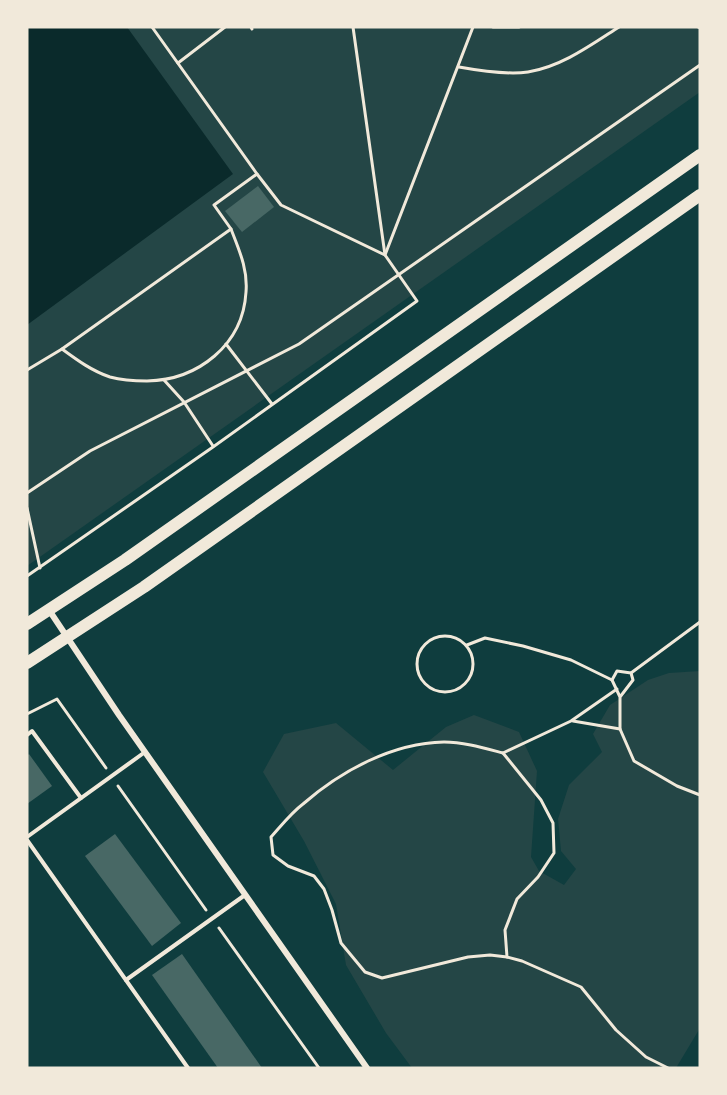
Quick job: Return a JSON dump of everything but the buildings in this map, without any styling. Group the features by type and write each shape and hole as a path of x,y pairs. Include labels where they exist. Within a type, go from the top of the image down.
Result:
{"main road":[{"path":"27,624 135,553 700,155"},
{"path":"27,663 144,587 700,195"}],"street":[{"path":"50,610 145,753 367,1068"}],"lane":[{"path":"27,735 32,731 81,799"},
{"path":"145,753 27,839 188,1068"},
{"path":"126,980 246,894"}],"path":[{"path":"152,27 281,205 386,255"},
{"path":"178,63 225,27"},
{"path":"27,576 417,301 386,255 353,27"},
{"path":"386,255 473,27"},
{"path":"493,27 519,27"},
{"path":"459,67 498,72 528,72 577,54 619,27"},
{"path":"27,493 90,451 299,344 700,65"},
{"path":"62,349 87,367 112,378 137,381 164,380 191,372 217,354 241,321 246,291 244,261 231,229 214,205 257,174"},
{"path":"27,370 62,349 231,229"},
{"path":"226,344 272,405"},
{"path":"164,380 184,402 213,447"},
{"path":"27,508 40,568"},
{"path":"612,680 617,671 631,673 700,622"},
{"path":"446,635 457,638 466,645 472,654 473,665 466,683 447,692 436,691 426,685 419,676 416,665 418,654 424,644 434,637 446,635"},
{"path":"466,645 485,638 523,646 571,660 612,680 620,698 620,729 633,761 677,786 700,795"},
{"path":"620,698 633,680 631,673"},
{"path":"503,753 571,721 617,689"},
{"path":"27,714 57,699 319,1068"},
{"path":"571,721 620,729"},
{"path":"507,957 505,930 517,899 538,877 554,853 553,823 541,800 503,753 471,744 444,742 402,747 339,776 301,805 271,837 273,855 288,866 314,876 324,889 341,943 365,972 382,978 468,957 507,957 522,961 581,987 616,1030 646,1057 668,1068"}],"shaded area":[{"path":"27,27 700,27 700,92 27,566"},
{"path":"27,27 127,27 233,174 27,325"},
{"path":"700,671 700,1028 676,1068 412,1068 386,1033 346,965 336,904 304,841 263,772 284,734 336,723 393,770 446,727 474,715 519,732 537,771 531,857 539,871 564,885 576,869 561,851 558,819 569,785 602,752 593,734 610,705 648,680 669,673"}]}
